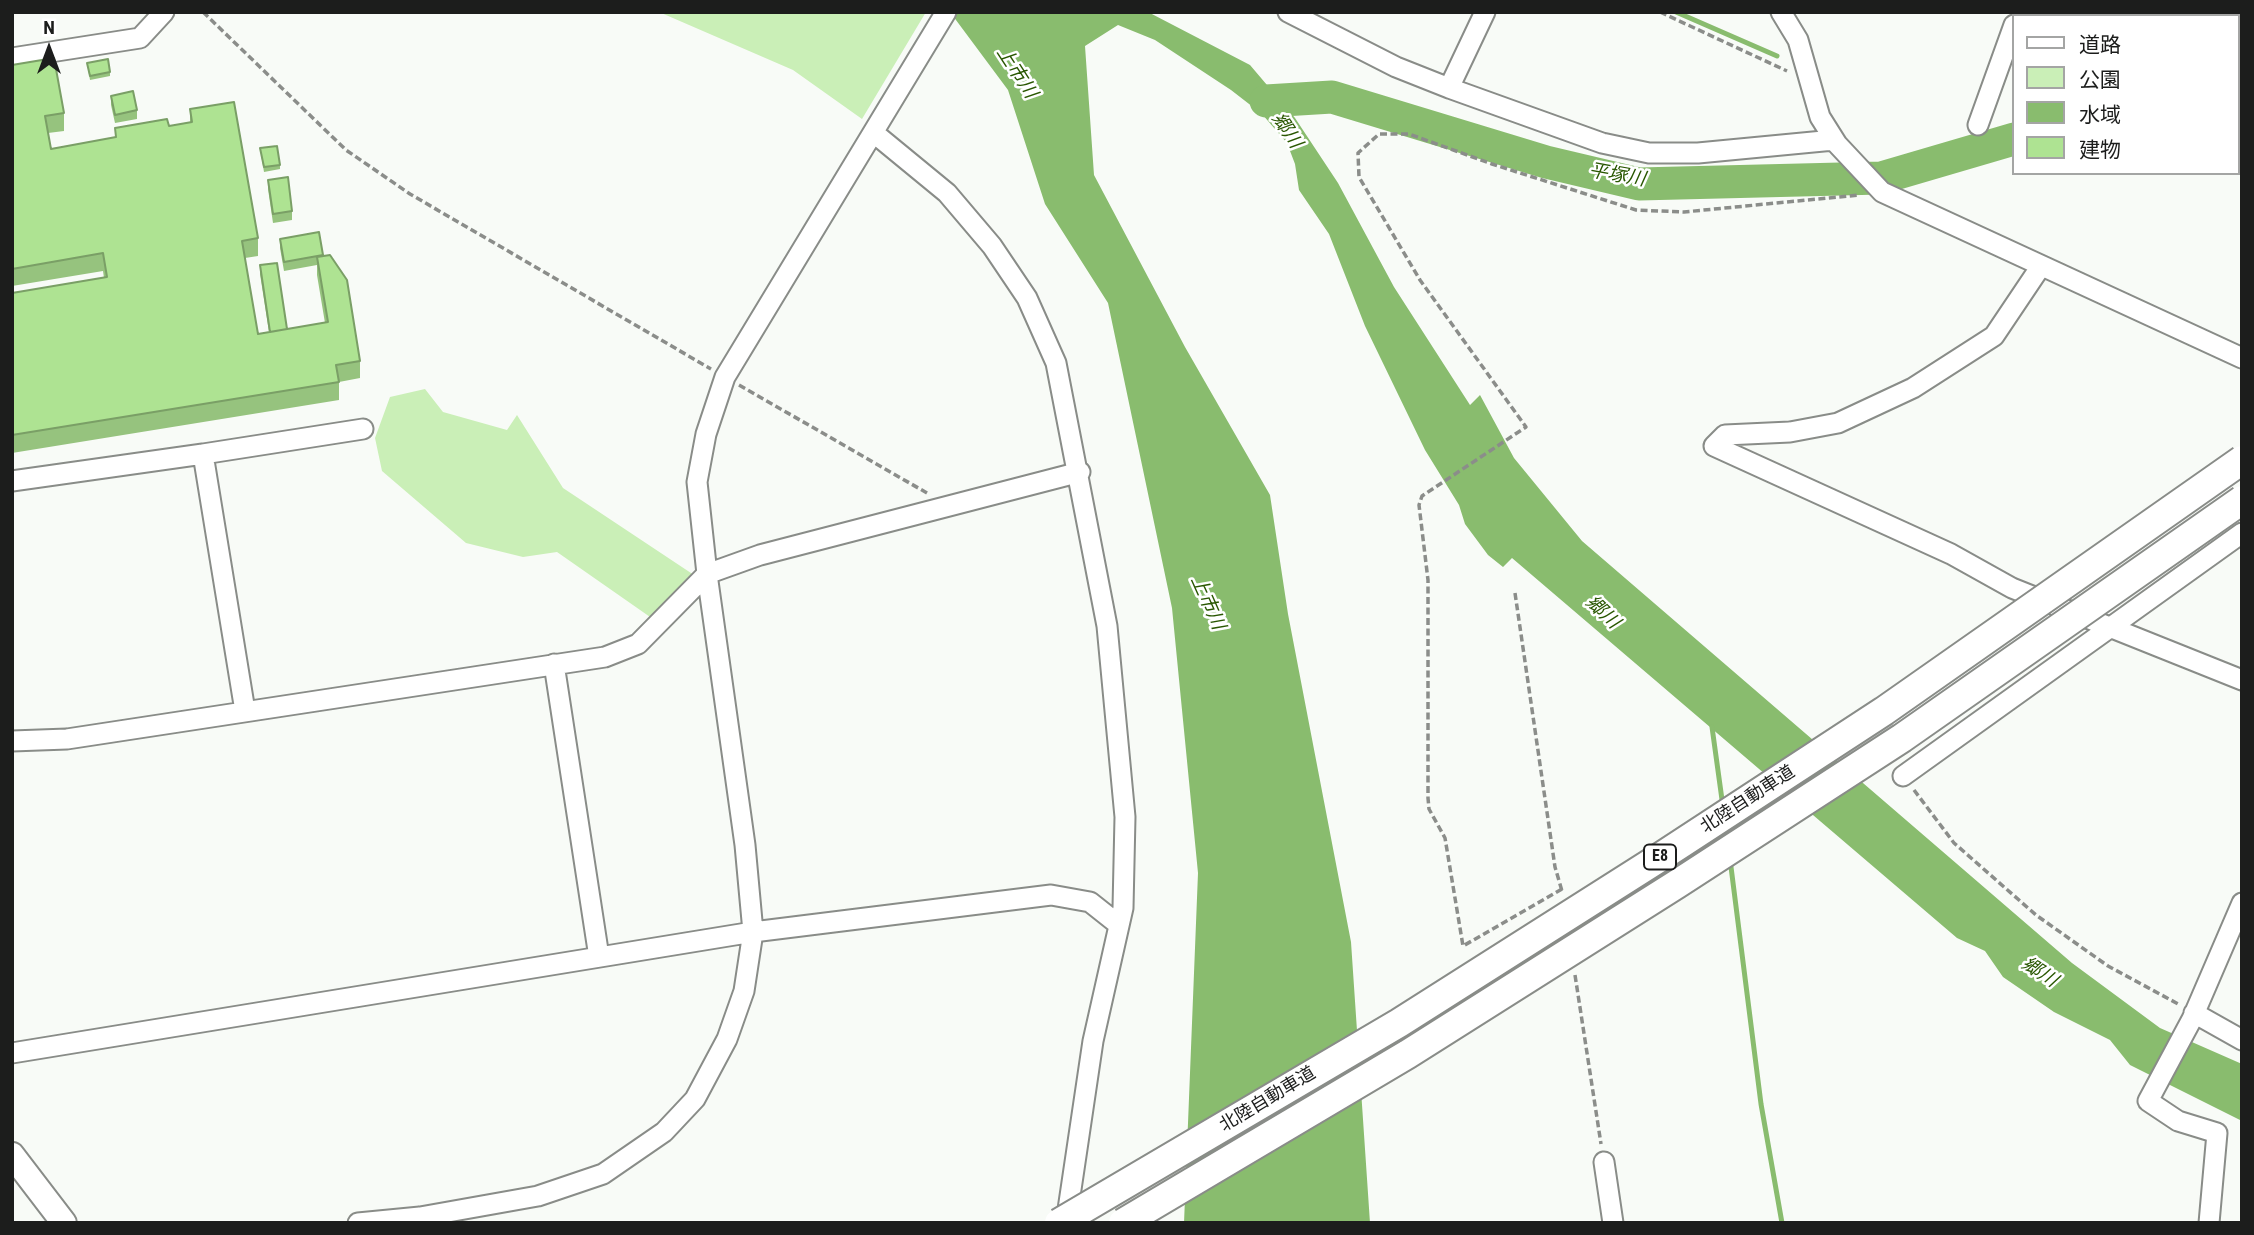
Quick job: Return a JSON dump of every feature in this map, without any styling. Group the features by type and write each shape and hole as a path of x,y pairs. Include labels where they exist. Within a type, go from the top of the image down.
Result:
{"highway":[{"name":"北陸自動車道","path":"1059,1223 1399,1023 1659,858 1884,712 2242,460"},
{"name":"北陸自動車道","path":"1123,1223 1408,1054 1711,862 1902,738 2242,500"}],"main road":[{"path":"12,1155 64,1223"}],"street":[{"path":"12,58 140,38 164,12"},
{"path":"358,1223 420,1217 538,1196 603,1174 664,1132 695,1099 727,1039 744,990 753,932 746,845 707,574 697,482 706,434 725,377 946,12"},
{"path":"1288,12 1396,67 1602,143 1649,153 1838,145"},
{"path":"1449,88 1485,12"},
{"path":"1781,12 1798,40 1820,117 1838,145 1882,192 2242,358"},
{"path":"1978,125 2012,31"},
{"path":"877,128 947,193 992,246 1027,298 1056,363 1080,472 1107,626 1125,817 1123,908 1093,1041 1066,1223"},
{"path":"2041,266 1994,336 1913,388 1838,423 1790,432 1725,435 1714,446 1951,554 2012,588 2242,680"},
{"path":"12,481 363,429"},
{"path":"203,454 245,711"},
{"path":"12,741 67,739 605,657 638,644 707,574 760,555 1080,472"},
{"path":"1903,776 2242,533"},
{"path":"554,664 598,957"},
{"path":"12,1053 753,932 1051,895 1090,902 1119,925"},
{"path":"2209,1223 2217,1133 2178,1121 2148,1101 2193,1016 2242,903"},
{"path":"2193,1016 2242,1041"},
{"path":"1604,1162 1613,1223"}],"path":[{"path":"203,12 346,150 410,194 951,507"},
{"path":"1660,12 1787,71"},
{"path":"1562,889 1462,946 1445,838 1429,809 1429,580 1419,505 1422,496 1526,427 1420,280 1360,177 1358,153 1379,134 1409,134 1492,164 1636,209 1684,212 1882,192"},
{"path":"1515,593 1555,867 1564,903"},
{"path":"1903,776 1954,842 2036,915 2108,966 2193,1016"},
{"path":"1575,971 1604,1162"}],"green space":[{"path":"659,12 926,12 862,119 793,70"},
{"path":"425,389 443,412 507,430 517,415 563,488 694,575 663,626 557,552 523,557 466,543 382,471 375,438 390,397"}],"water":[{"path":"950,12 1148,12 1250,65 1295,118 1338,183 1394,287 1470,405 1480,395 1514,458 1582,541 2072,963 2160,1028 2242,1064 2242,1121 2130,1065 2110,1040 2054,1012 2003,977 1985,951 1957,938 1512,558 1503,567 1488,555 1465,524 1459,505 1425,450 1365,326 1329,234 1299,190 1295,164 1287,143 1262,114 1231,90 1155,40 1118,25 1085,46 1094,175 1185,347 1270,495 1288,614 1351,942 1370,1223 1184,1223 1198,873 1172,608 1108,303 1045,204 1008,90"}],"building":[{"path":"54,58 64,113 45,116 51,149 116,137 115,128 167,119 169,126 192,122 190,109 234,102 258,238 242,241 258,334 328,322 317,257 330,255 347,280 360,361 336,365 339,382 12,435 12,293 107,277 103,253 12,269 12,65"},
{"path":"108,59 110,72 90,76 87,63"},
{"path":"133,91 137,110 115,115 111,96"},
{"path":"277,146 280,165 264,167 260,148"},
{"path":"288,177 292,211 273,214 268,180"},
{"path":"319,232 323,255 284,262 280,239"},
{"path":"277,263 287,329 270,332 260,265"}],"waterway":[{"path":"1676,12 1777,56"},
{"name":"平塚川","path":"1266,101 1332,97 1546,162 1639,184 1881,178 2012,140"},
{"path":"1712,727 1723,807"},
{"path":"1730,859 1761,1104 1782,1223"}],"water label":[{"name":"上市川","path":"1016,73"},
{"name":"郷川","path":"1286,131"},
{"name":"上市川","path":"1207,603"},
{"name":"郷川","path":"1602,613"},
{"name":"郷川","path":"2039,973"}]}
